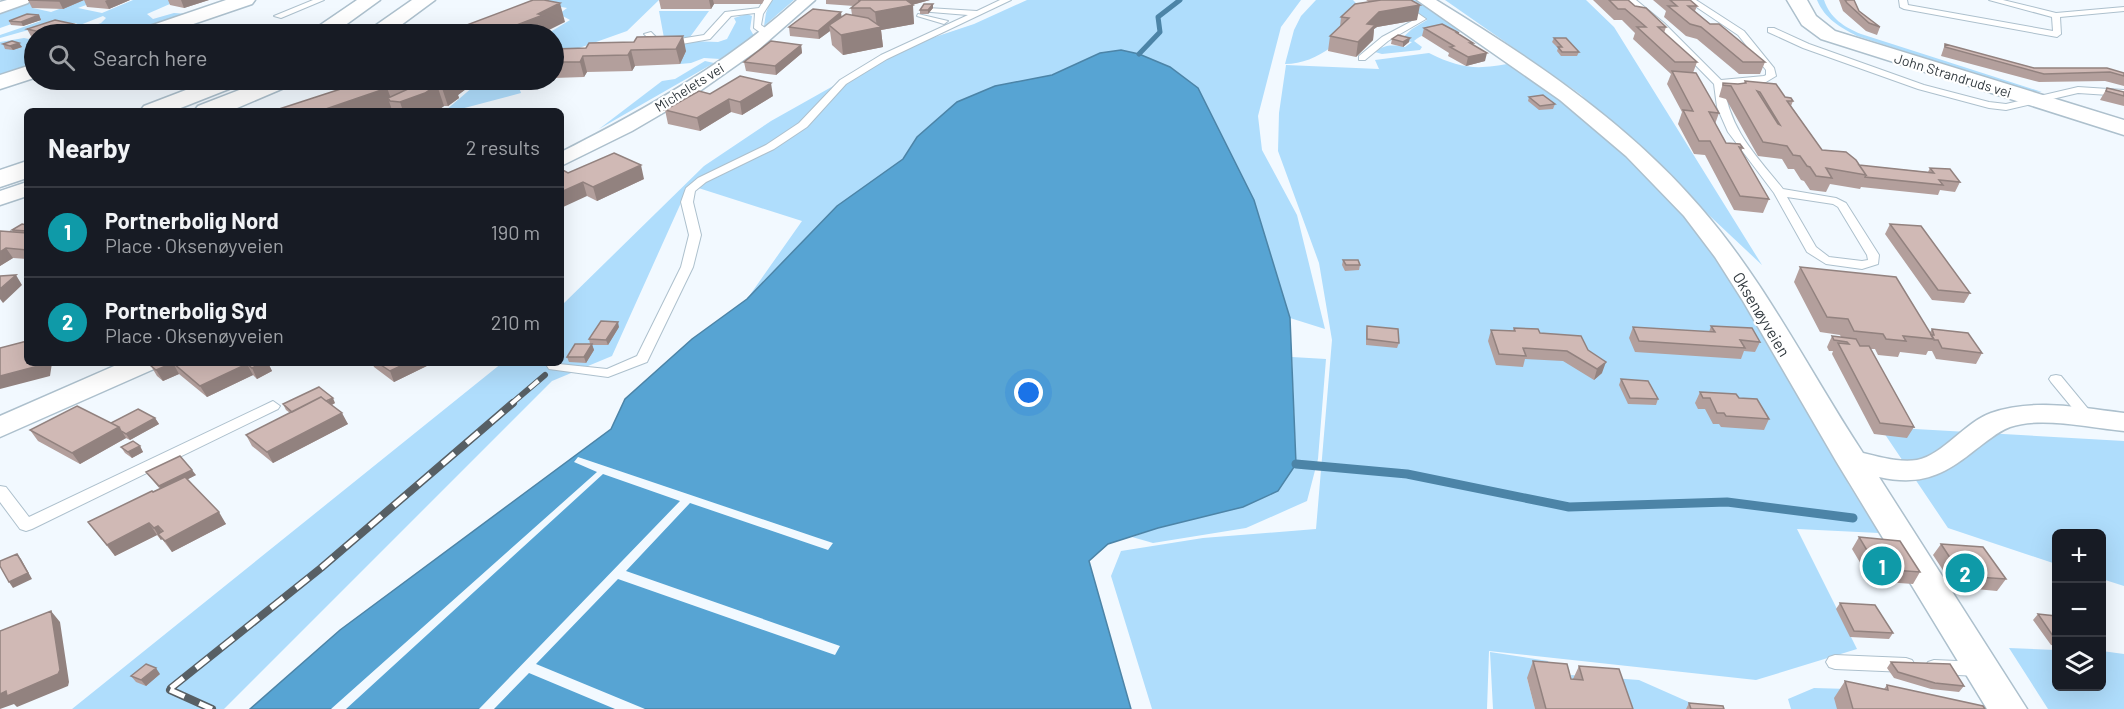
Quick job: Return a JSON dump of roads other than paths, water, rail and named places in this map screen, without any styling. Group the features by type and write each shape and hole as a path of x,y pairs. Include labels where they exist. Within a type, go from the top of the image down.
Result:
{"main road":[{"path":"174,24 245,0"},
{"path":"335,24 370,0"},
{"path":"390,24 425,0"},
{"name":"John Strandruds vei","path":"1797,0 1811,25 1828,35 2041,99 2124,120"},
{"name":"John Strandruds vei","path":"1811,0 1814,12 1829,26 1850,37 2124,128"},
{"path":"0,82 24,74"},
{"path":"160,108 206,90"},
{"path":"215,108 260,90"},
{"path":"0,164 24,156"},
{"path":"0,178 24,170"}],"street":[{"path":"0,8 22,0"},
{"name":"Michelets vei","path":"564,158 672,99 768,34 807,0"},
{"name":"Oksenøyveien","path":"1425,0 1474,29 1605,128 1691,210 1723,251 1980,669 2008,709"},
{"path":"0,198 24,190"},
{"path":"0,427 137,366"},
{"path":"1851,461 1902,470 1925,469 1998,421 2034,416 2124,422"}],"lane":[{"path":"278,16 320,0"},
{"path":"768,0 757,26 768,34"},
{"path":"554,366 608,373 642,359 687,267 695,235 687,202 690,190 702,180 770,147 802,125 843,82 884,57 1007,0"},
{"path":"1362,58 1385,39 1422,19 1394,0"},
{"path":"1631,0 1661,25 1719,83 1722,106 1733,132 1779,192 1817,255 1826,260 1862,265 1874,261 1873,255 1842,205 1836,201 1779,192"},
{"path":"1689,0 1741,33 1771,70 1771,76 1766,79 1719,83"},
{"path":"1903,0 1904,7 2057,34 2056,15"},
{"path":"1993,0 2056,15 2124,9"},
{"path":"648,34 659,45 707,37 728,14 762,10"},
{"path":"932,10 977,14"},
{"path":"921,16 955,23"},
{"path":"1771,30 1806,46 1921,87 2006,107 2078,90 2124,93"},
{"path":"2056,379 2088,419"},
{"path":"0,491 26,525 273,406"},
{"path":"1835,662 1980,669"}],"waterway":[{"path":"1139,54 1160,32 1158,17 1180,0"},
{"path":"1296,464 1407,474 1569,507 1727,502 1853,518"}],"railway":[{"path":"511,404 545,375"},
{"path":"171,688 321,568 513,403"},
{"path":"170,690 212,709"}],"place":[{"name":"Portnerbolig Nord","path":"1882,566"},
{"name":"Portnerbolig Syd","path":"1965,573"}]}
